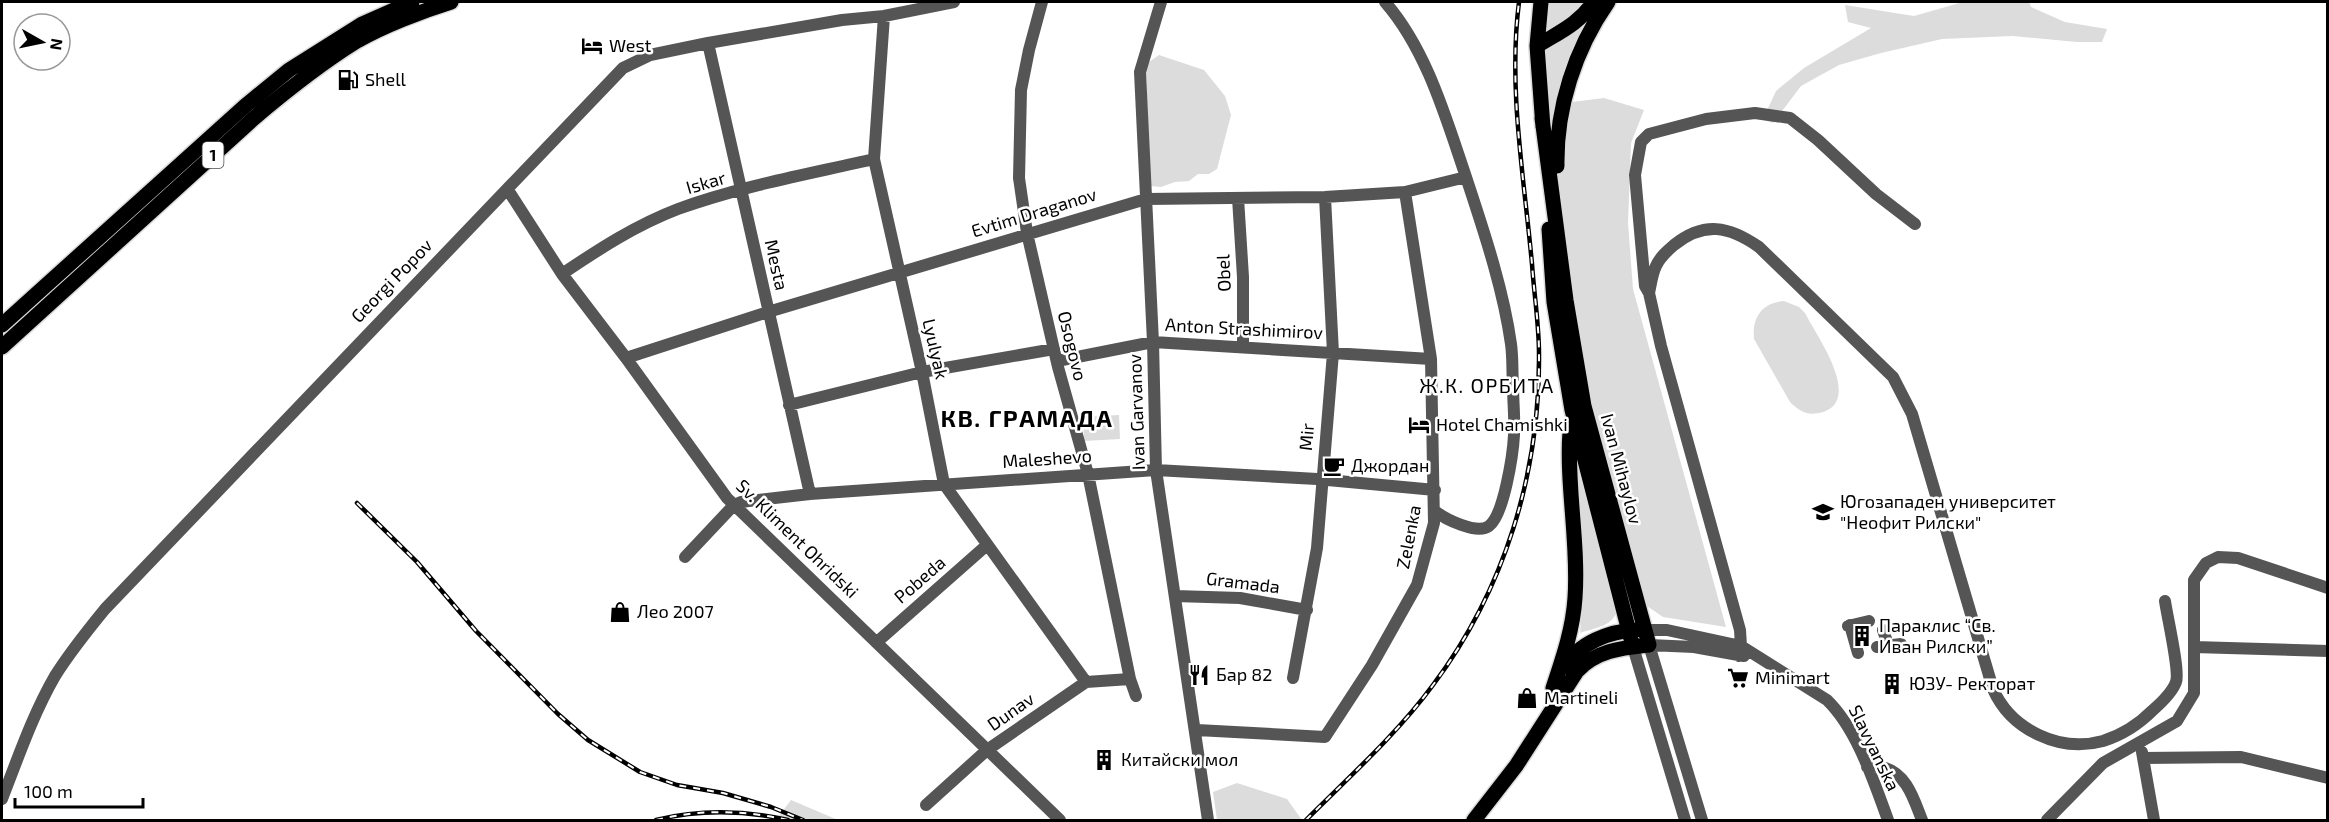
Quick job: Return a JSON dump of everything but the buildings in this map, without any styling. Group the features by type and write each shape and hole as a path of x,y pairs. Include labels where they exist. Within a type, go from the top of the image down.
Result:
{"main road":[{"name":"1","path":"2,325 228,121 289,70 362,24 412,2"},
{"name":"1","path":"2,347 291,87 358,40 430,8 451,2"},
{"name":"Ivan Mihaylov","path":"1541,2 1538,46 1544,178 1554,302 1572,410 1633,647"},
{"path":"1538,46 1570,27 1594,2"},
{"path":"1558,226 1558,134 1566,92 1581,49 1608,2"},
{"name":"Ivan Mihaylov","path":"1542,118 1566,300 1584,406 1649,645"},
{"path":"1553,688 1564,654 1575,599 1575,547 1569,440 1572,410"},
{"path":"1516,766 1553,688 1575,653 1588,644 1629,630 1645,630"},
{"path":"1474,820 1516,766 1577,670 1605,651 1649,645"}],"street":[{"name":"Georgi Popov","path":"2,799 29,730 54,678 74,647 105,609 623,68 650,55 708,43 842,20 884,16 954,2"},
{"name":"Osogovo","path":"1042,2 1021,90 1019,178 1027,233 1055,355 1088,474 1130,679 1136,696"},
{"name":"Ivan Garvanov","path":"1161,2 1140,72 1153,342 1156,470 1197,730 1208,820"},
{"path":"1385,2 1395,13 1432,81 1466,177 1497,280 1511,345 1514,435 1497,517 1490,525 1481,528 1463,525 1435,511"},
{"name":"Lyulyak","path":"884,16 874,159 922,372 944,484 1086,682"},
{"name":"Mesta","path":"708,43 810,494"},
{"path":"1740,651 1740,630 1641,269 1635,175 1641,142 1649,134 1706,119 1755,113 1790,118 1818,140 1876,194 1915,224"},
{"name":"Iskar","path":"562,274 621,236 678,209 741,191 874,159"},
{"name":"Evtim Draganov","path":"626,357 1027,233 1146,199 1325,197 1405,192 1466,177"},
{"name":"Sv. Kliment Ohridski","path":"508,190 562,274 626,357 727,498 1060,820"},
{"name":"Zelenka","path":"1197,730 1324,737 1372,665 1417,585 1434,523 1435,511 1431,359 1405,192"},
{"name":"Mir","path":"1293,678 1317,548 1333,353 1325,197"},
{"name":"Obel","path":"1238,198 1243,278 1243,346"},
{"path":"1649,293 1655,268 1660,259 1686,235 1704,229 1727,230 1748,239 1759,247 1893,377 1912,414 1993,689 2008,713 2028,729 2055,741 2085,744 2103,741 2120,734 2149,714 2171,691 2177,677 2164,601"},
{"name":"Anton Strashimirov","path":"789,405 922,372 1153,342 1431,359"},
{"name":"Maleshevo","path":"734,505 741,502 810,494 1156,470 1321,480 1435,490"},
{"path":"685,557 734,505"},
{"name":"Pobeda","path":"877,642 987,545"},
{"path":"2047,820 2103,763 2176,721 2186,708 2194,693 2194,580 2199,571 2212,560 2228,556 2238,558 2328,588"},
{"name":"Gramada","path":"1175,596 1240,598 1307,610"},
{"path":"1858,653 1849,625 1878,626 1889,645"},
{"name":"Slavyanska","path":"1645,630 1667,630 1740,651 1760,659 1818,693 1833,705 1846,723 1888,820"},
{"name":"Slavyanska","path":"1649,645 1740,651"},
{"name":"Ivan Mihaylov","path":"1649,645 1702,820"},
{"name":"Ivan Mihaylov","path":"1633,647 1685,820"},
{"path":"2194,647 2328,651"},
{"path":"1086,682 1130,679"},
{"name":"Dunav","path":"926,805 987,750 1086,682"},
{"path":"2142,742 2154,820"},
{"path":"2143,758 2241,757 2328,778"},
{"path":"1867,767 1880,766 1903,779 1922,820"}],"shaded area":[{"path":"1548,2 1589,2 1560,27 1545,30"},
{"path":"1963,2 2029,2 2031,7 2065,22 2107,29 2102,42 2013,36 1942,39 1881,53 1839,65 1801,86 1773,123 1763,119 1776,91 1804,68 1871,28 1848,22 1845,5 1914,16"},
{"path":"1590,15 1552,130 1546,76 1546,45"},
{"path":"1159,55 1204,70 1225,96 1231,115 1217,169 1209,174 1198,174 1189,181 1175,182 1161,187 1150,186 1146,69 1149,62"},
{"path":"1604,98 1644,110 1631,143 1628,223 1633,289 1726,627 1663,617 1647,606 1621,526 1593,418 1567,283 1558,176 1572,102"},
{"path":"1784,301 1799,307 1805,313 1834,367 1838,396 1832,407 1819,413 1803,412 1790,402 1754,339 1755,324 1760,312 1776,302"},
{"path":"1119,415 1120,439 1084,441 1083,417"},
{"path":"1576,463 1617,608 1616,614 1609,623 1580,633 1584,587 1581,575"},
{"path":"1237,783 1287,799 1302,820 1217,820 1213,792"},
{"path":"791,800 838,820 776,820"}],"railway":[{"path":"1306,820 1404,721 1433,685 1458,648 1480,610 1498,569 1525,486 1538,398 1539,354 1516,100 1516,34 1519,2"},
{"path":"357,503 417,562 476,631 558,714 588,740 640,772 677,785 723,793 771,807 803,820"},
{"path":"656,820 689,814 722,812 755,814 788,820"}],"place":[{"name":"West","path":"592,46"},
{"name":"Shell","path":"348,80"},
{"name":"Hotel Chamishki","path":"1419,425"},
{"name":"Джордан","path":"1334,466"},
{"name":"Югозападен университет \"Неофит Рилски\"","path":"1823,512"},
{"name":"Лео 2007","path":"620,612"},
{"name":"Параклис “Св. Иван Рилски”","path":"1862,636"},
{"name":"Бар 82","path":"1199,675"},
{"name":"Minimart","path":"1738,678"},
{"name":"ЮЗУ- Ректорат","path":"1892,684"},
{"name":"Martineli","path":"1527,698"},
{"name":"Китайски мол","path":"1104,760"}],"district":[{"name":"Ж.К. ОРБИТА","path":"1487,386"},
{"name":"КВ. ГРАМАДА","path":"1027,419"}]}
